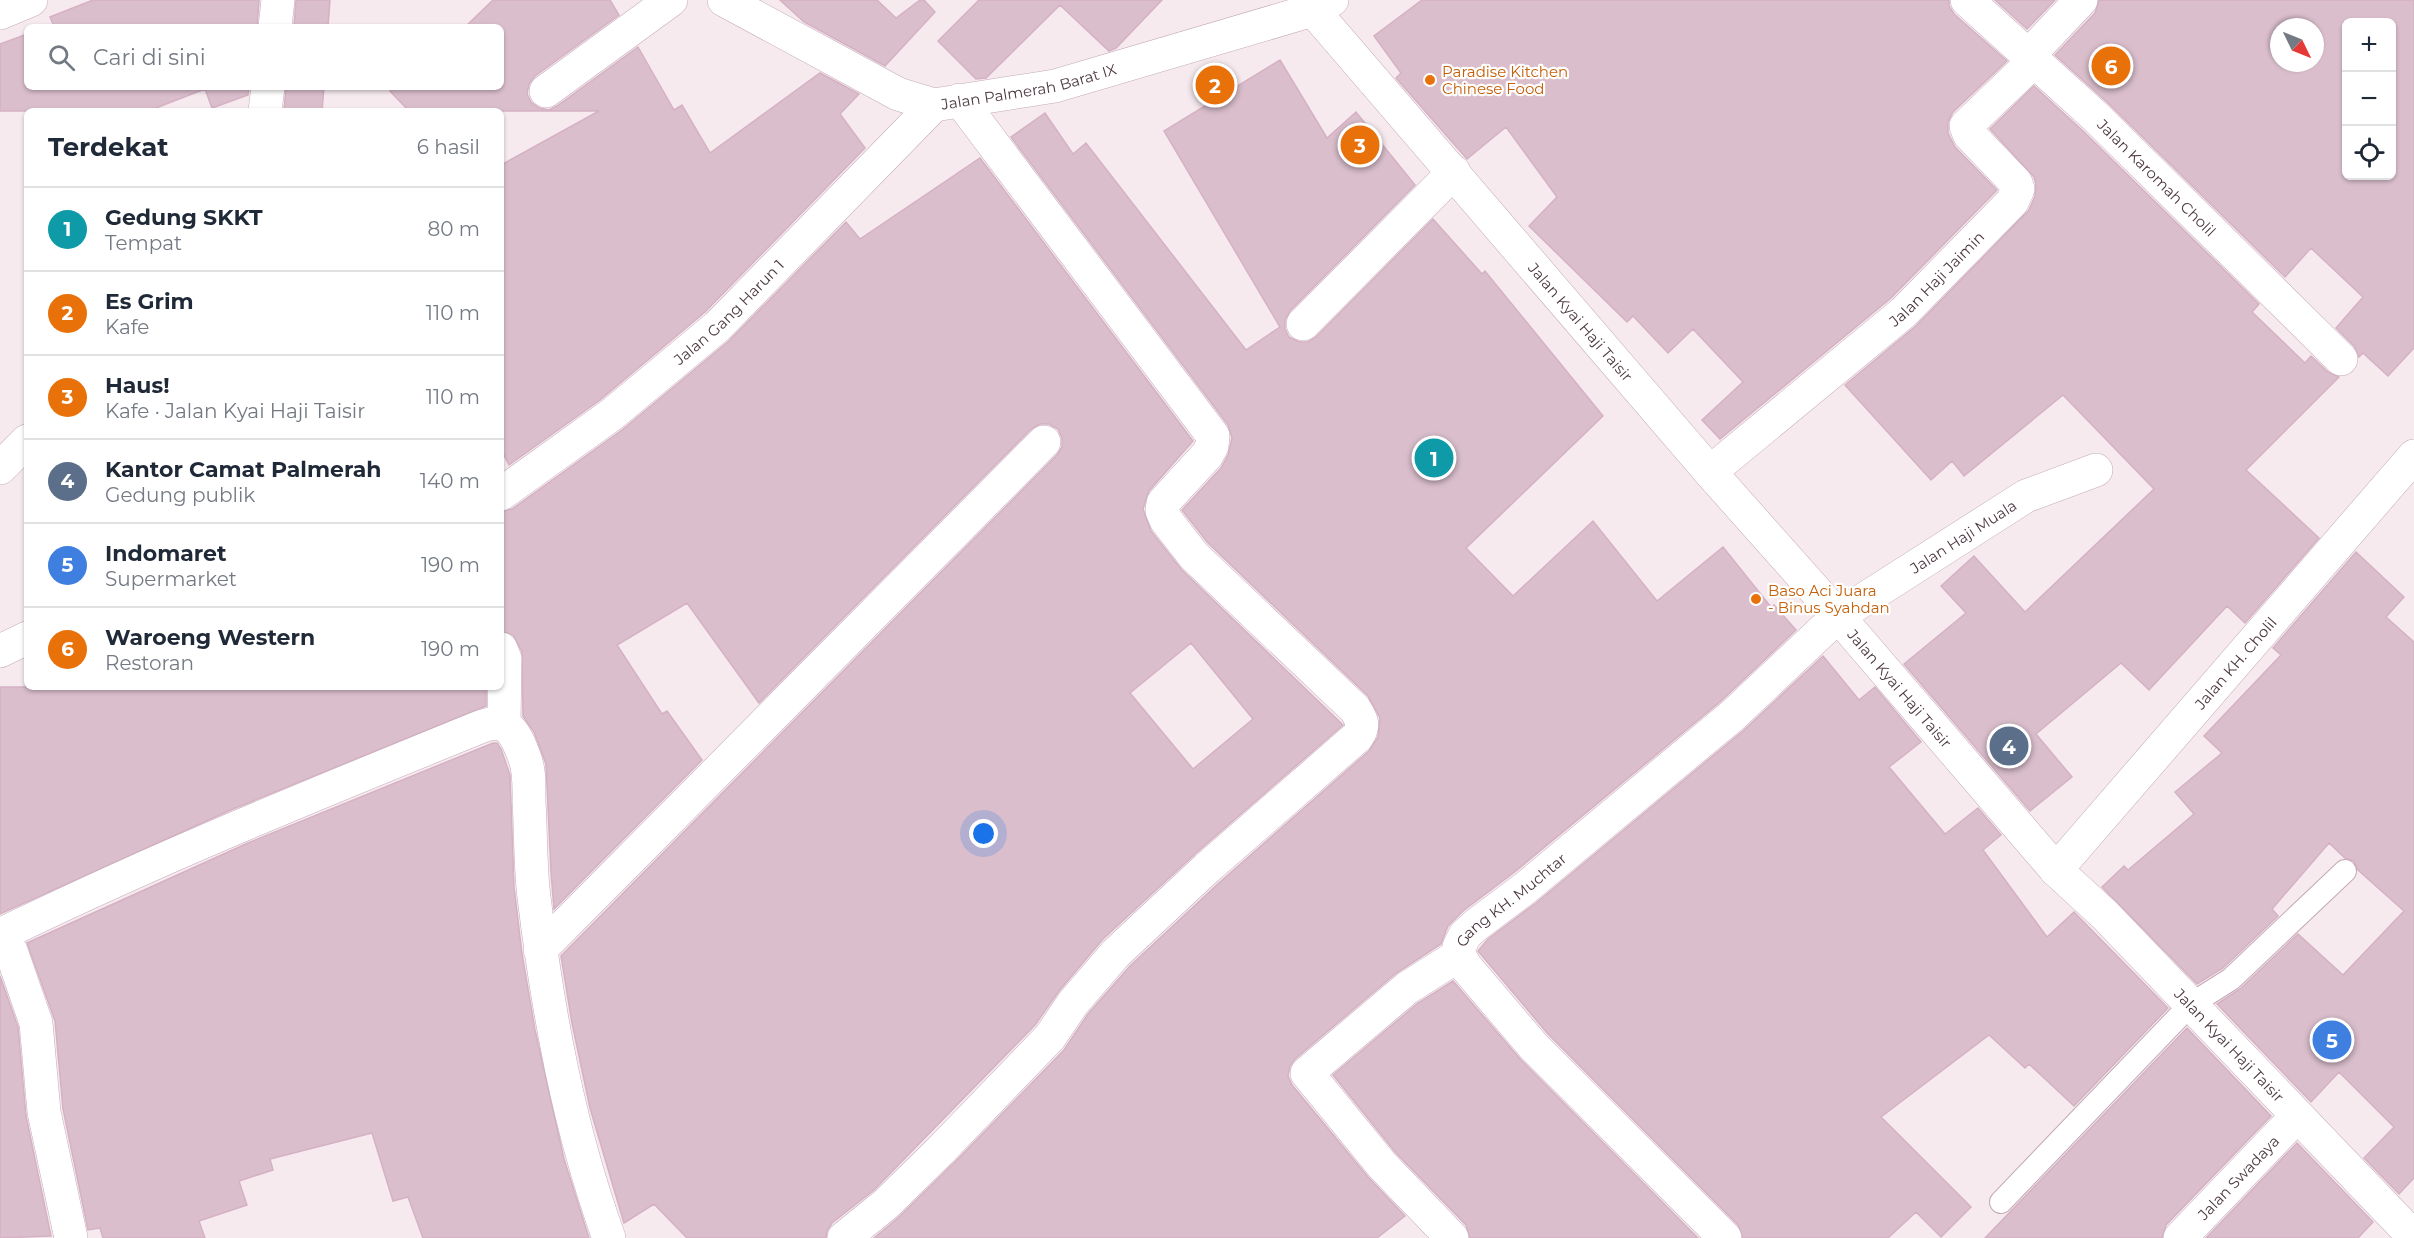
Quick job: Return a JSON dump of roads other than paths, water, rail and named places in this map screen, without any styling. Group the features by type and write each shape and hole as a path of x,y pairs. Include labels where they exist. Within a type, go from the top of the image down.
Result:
{"street":[{"path":"0,13 31,0"},
{"path":"275,24 278,0"},
{"path":"546,91 671,0"},
{"name":"Jalan Palmerah Barat IX","path":"724,0 898,94 947,102 1054,86 1317,3"},
{"name":"Jalan Karomah Cholil","path":"1967,0 2096,117 2341,359"},
{"path":"2032,57 2081,0"},
{"name":"Jalan Kyai Haji Taisir","path":"1317,3 1454,172 1710,472 1838,616 2056,870 2106,915 2414,1237"},
{"name":"Jalan Haji Jaimin","path":"1710,472 1904,312 2012,202 2017,193 2016,183 1969,134 1966,126 2032,57"},
{"path":"266,108 268,90"},
{"path":"844,1238 886,1204 1042,1045 1116,953 1207,868 1357,737 1363,729 1362,721 1355,709 1194,556 1166,520 1162,511 1163,503 1207,455 1212,446 1213,436 947,102"},
{"name":"Jalan Gang Harun 1","path":"504,492 611,415 718,326 947,102"},
{"path":"1303,324 1454,172"},
{"path":"540,950 1044,442"},
{"path":"0,468 24,444"},
{"name":"Jalan KH. Cholil","path":"2056,870 2414,456"},
{"name":"Jalan Haji Muala","path":"1838,616 2025,496 2096,470"},
{"name":"Gang KH. Muchtar","path":"1725,1238 1534,1047 1466,967 1459,955 1459,947 1476,925 1567,854 1732,716 1838,616"},
{"path":"0,651 24,639"},
{"path":"504,656 504,724"},
{"path":"70,1238 44,1112 36,1023 4,941 102,885 224,831 493,722 504,724 512,732 528,769 533,883 540,950 565,1086 579,1146 588,1180 609,1238"},
{"path":"1452,1238 1382,1165 1307,1073 1407,988 1459,955"},
{"name":"Jalan Swadaya","path":"2180,1238 2297,1116"}],"lane":[{"path":"2001,1202 2190,1005 2231,979 2345,871"}],"place":[{"name":"Waroeng Western","path":"2111,66"},
{"name":"Paradise Kitchen Chinese Food","path":"1430,80"},
{"name":"Es Grim","path":"1215,85"},
{"name":"Haus!","path":"1360,145"},
{"name":"Gedung SKKT","path":"1434,458"},
{"name":"Baso Aci Juara - Binus Syahdan","path":"1756,599"},
{"name":"Kantor Camat Palmerah","path":"2009,746"},
{"name":"Indomaret","path":"2332,1040"}]}
